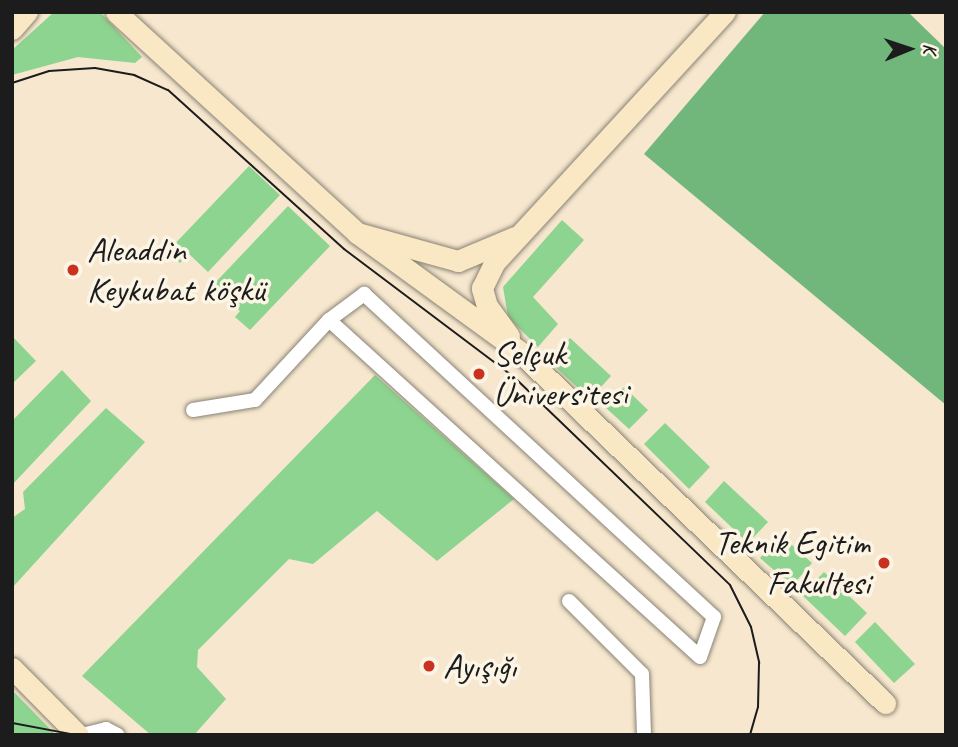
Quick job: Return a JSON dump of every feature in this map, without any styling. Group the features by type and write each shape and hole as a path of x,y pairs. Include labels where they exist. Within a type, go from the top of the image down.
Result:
{"street":[{"path":"12,29 27,12"},
{"path":"116,12 357,233 519,351 885,703"},
{"path":"448,300 469,304 515,237 726,12"},
{"path":"357,233 477,268 487,306 519,351"},
{"path":"448,300 439,280 446,267 515,237"},
{"path":"193,410 255,400 329,320 364,294 412,334 714,617 700,657 467,449 329,320"},
{"path":"569,601 642,674 645,735"},
{"path":"12,668 80,735 106,729 118,735"}],"green space":[{"path":"54,12 100,12 142,57 135,63 78,57 12,75 12,50"},
{"path":"765,12 908,12 946,49 946,405 644,154"},
{"path":"249,166 280,195 208,272 189,254 180,263 168,251"},
{"path":"288,206 330,246 250,330 235,317 240,311 213,285"},
{"path":"562,220 584,240 533,297 558,324 538,347 508,317 503,287"},
{"path":"12,336 36,361 12,384"},
{"path":"570,338 611,376 590,399 549,361"},
{"path":"62,370 91,401 12,485 12,421"},
{"path":"375,375 514,499 437,561 377,511 313,564 289,559 198,650 197,667 226,699 194,735 151,735 82,676"},
{"path":"624,387 648,410 629,429 605,407"},
{"path":"106,408 145,442 12,588 12,518 25,509 23,492"},
{"path":"665,423 710,467 689,489 644,444"},
{"path":"724,481 768,522 748,543 705,502"},
{"path":"781,535 812,563 792,586 760,558"},
{"path":"824,572 867,613 845,636 802,595"},
{"path":"875,622 915,664 894,683 855,642"},
{"path":"12,690 56,735 12,735"}],"tram line":[{"path":"12,83 49,71 95,68 134,75 168,90 344,249 515,378 730,585 751,627 759,663 758,707 750,735"},
{"path":"12,723 76,735"}],"place":[{"name":"Aleaddin Keykubat köşkü","path":"73,270"},
{"name":"Selçuk Üniversitesi","path":"479,374"},
{"name":"Teknik Egitim Fakultesi","path":"884,563"},
{"name":"Ayışığı","path":"429,666"}]}
